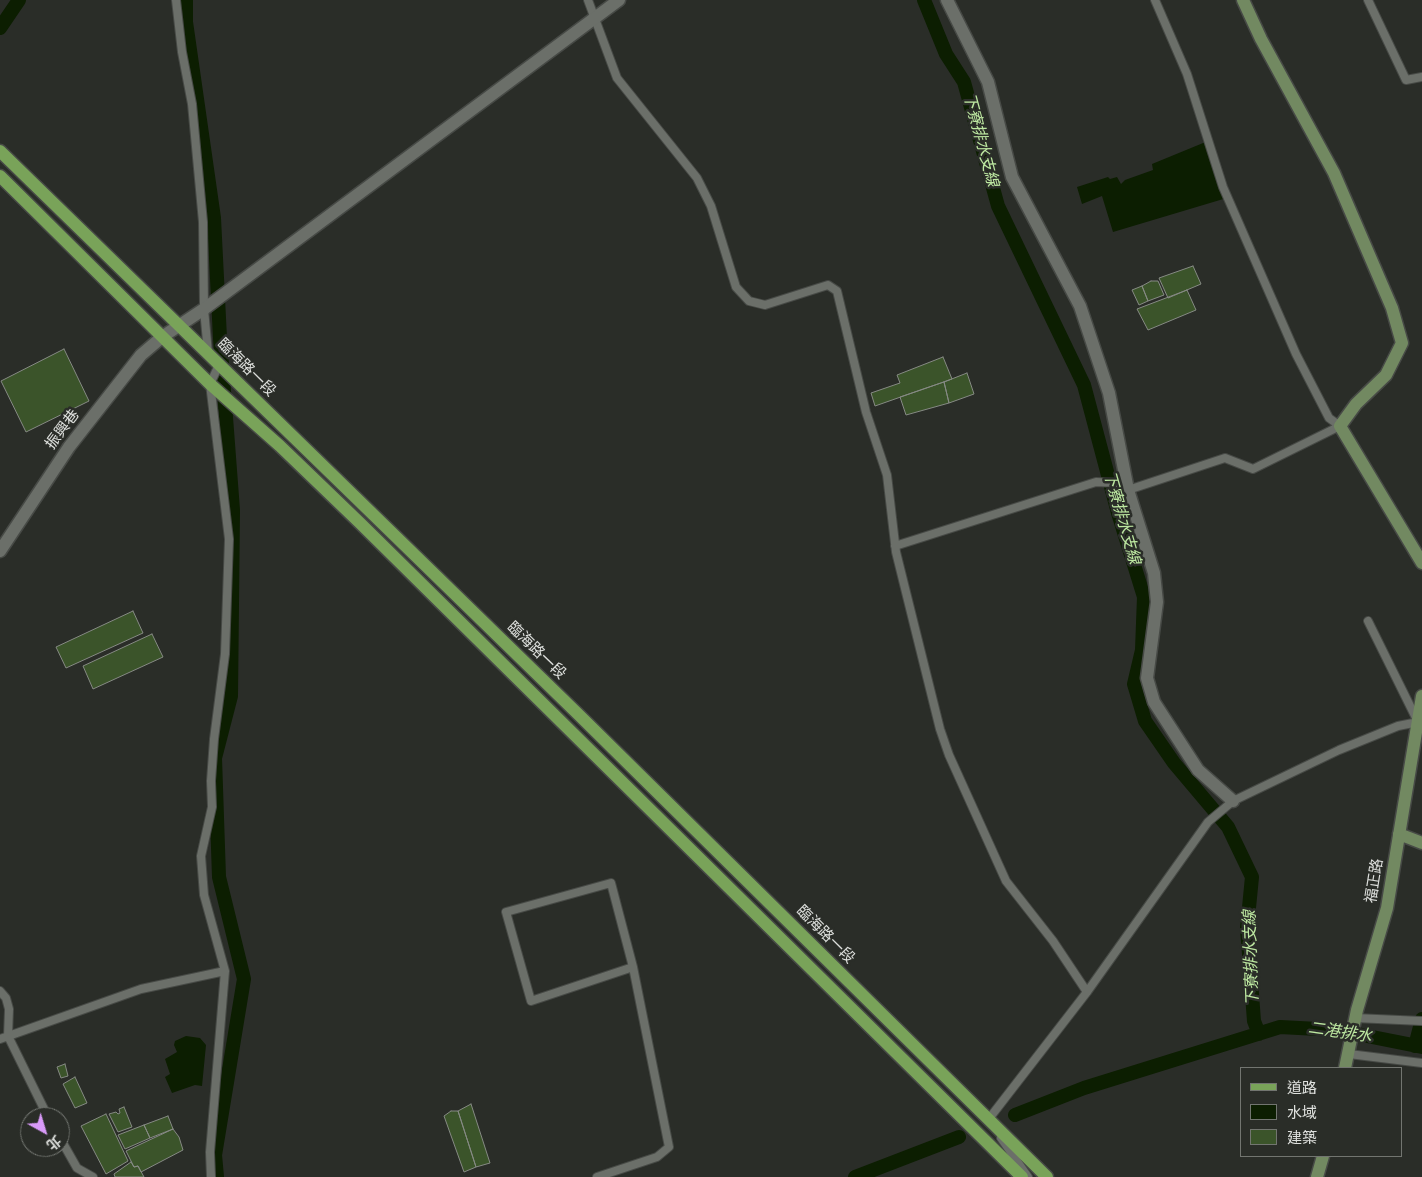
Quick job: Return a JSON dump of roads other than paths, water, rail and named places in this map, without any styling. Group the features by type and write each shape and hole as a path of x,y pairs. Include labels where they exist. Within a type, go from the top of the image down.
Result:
{"main road":[{"name":"臨海路一段","path":"0,151 180,325 1047,1177"},
{"path":"0,176 210,384 280,446 360,523 1022,1177"}],"street":[{"name":"振興巷","path":"0,551 69,447 141,355 162,337 204,309 619,0"},
{"path":"947,0 988,82 1012,176 1080,306 1109,393 1128,490 1154,573 1157,602 1147,678 1154,702 1198,770 1232,801"},
{"path":"1243,0 1261,39 1334,173 1392,308 1402,343 1386,375 1356,404 1340,426 1422,563"},
{"name":"福正路","path":"1345,1067 1355,1021 1387,908 1422,696"},
{"path":"1399,834 1422,843"},
{"path":"1317,1177 1323,1157"}],"lane":[{"path":"176,0 182,52 192,104 203,222 204,309 208,353"},
{"path":"588,0 617,78 698,178 711,206 736,287 749,301 765,305 828,285 837,290 866,412 887,474 895,546 940,729 949,755 1006,881 1053,941 1087,992"},
{"path":"895,546 1096,482 1117,483 1128,490 1226,458 1253,469 1340,426 1329,418 1296,354 1223,187 1188,74 1155,0"},
{"path":"1368,0 1406,80 1422,78"},
{"path":"211,1177 210,1152 225,971 204,894 201,856 212,807 214,739 225,654 229,539 210,384 219,365"},
{"path":"1028,1177 988,1120 1087,992 1208,822 1232,801 1339,750 1398,726 1418,722 1368,621"},
{"path":"597,1177 657,1157 669,1147 633,967 611,883 506,912 531,1000 633,967"},
{"path":"4,1037 141,989 225,971"},
{"path":"0,992 6,998 9,1009 4,1037 42,1107"},
{"path":"1355,1021 1419,1021"},
{"path":"1349,1051 1422,1063"},
{"path":"70,1156 77,1168 93,1177"}],"water":[{"path":"1208,141 1216,151 1230,197 1113,232 1102,196 1082,204 1077,187 1108,177 1110,179 1117,177 1121,184 1125,180 1153,170 1152,164"},
{"path":"186,1036 200,1038 206,1045 202,1086 195,1085 172,1093 165,1077 170,1074 165,1059 177,1052 174,1045 175,1041"}],"waterway":[{"path":"0,28 19,0"},
{"path":"186,0 186,22 214,218 220,338 233,510 231,696 215,758 219,877 244,979 215,1155 217,1177"},
{"name":"下寮排水支線","path":"924,0 946,54 964,82 998,206 1084,385 1118,513 1144,597 1142,650 1134,684 1145,721 1174,763 1228,827 1252,877 1247,928 1254,1021 1259,1034"},
{"path":"1415,1046 1422,1019"},
{"name":"二港排水","path":"1015,1115 1084,1088 1280,1027 1337,1030 1422,1047"},
{"path":"855,1177 959,1137"}]}
